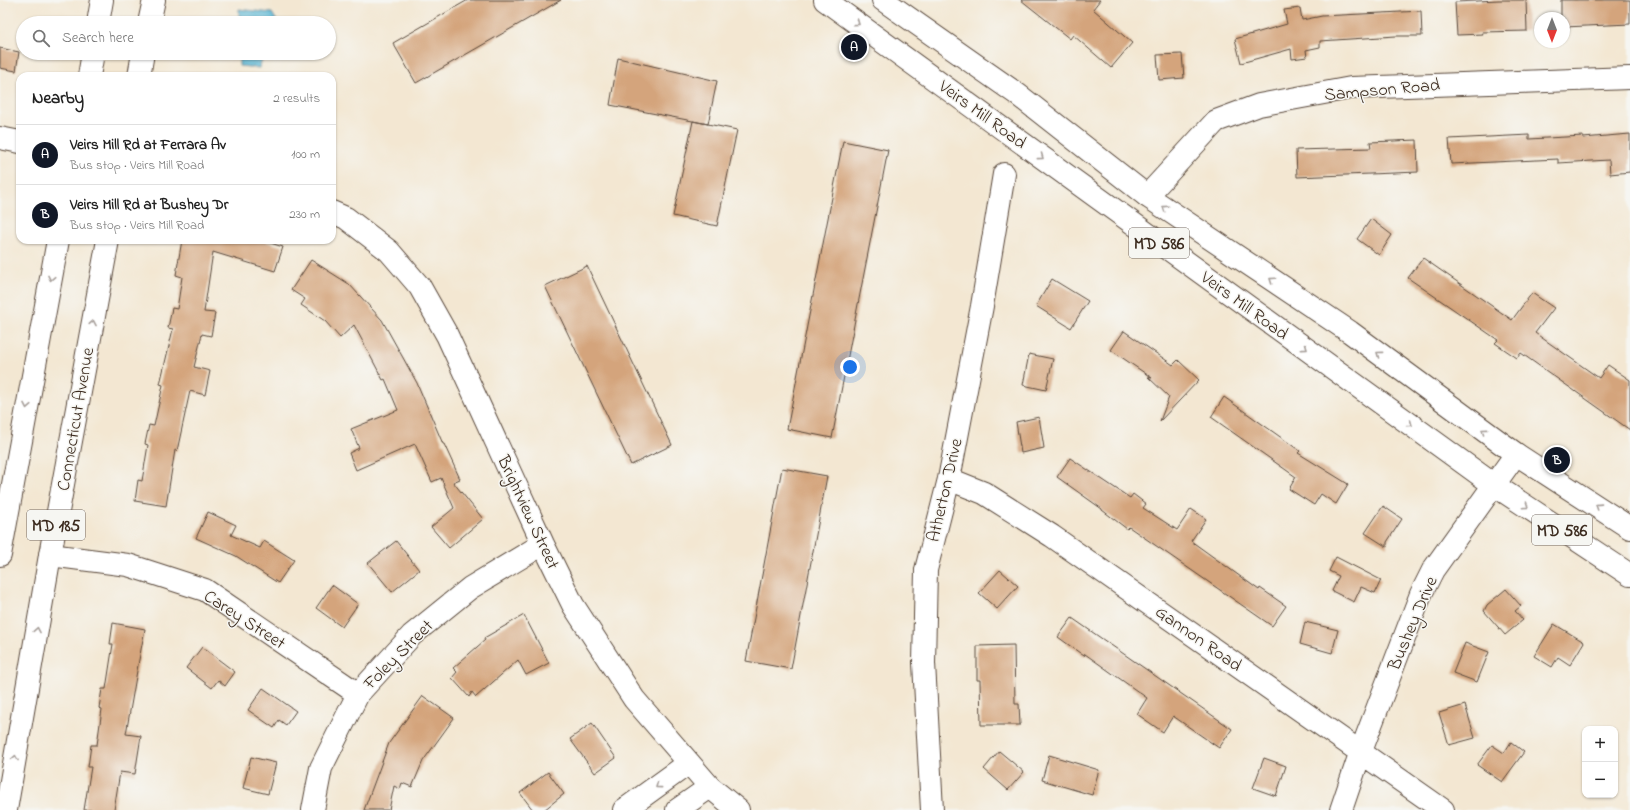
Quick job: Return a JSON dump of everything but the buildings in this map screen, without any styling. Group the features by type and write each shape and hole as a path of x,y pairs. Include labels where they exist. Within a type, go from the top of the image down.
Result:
{"street":[{"path":"99,16 102,0"},
{"path":"151,16 154,0"},
{"name":"Veirs Mill Road","path":"825,0 1494,485 1630,575"},
{"name":"Veirs Mill Road","path":"883,0 1017,94 1147,196 1350,332 1516,454 1630,528"},
{"path":"90,72 92,60"},
{"path":"140,72 142,60"},
{"name":"Sampson Road","path":"1147,196 1216,121 1259,105 1351,88 1630,78"},
{"path":"0,138 16,141"},
{"name":"Atherton Drive","path":"932,810 924,663 926,570 949,479 982,306 1004,174"},
{"name":"Brightview Street","path":"336,214 346,218 389,251 420,287 447,335 542,544 574,605 634,699 710,787 738,810"},
{"name":"MD 185","path":"1,548 57,244"},
{"name":"Connecticut Avenue","path":"6,810 50,555 107,244"},
{"name":"Bushey Drive","path":"1341,810 1361,751 1421,594 1433,570 1516,454"},
{"name":"Gannon Road","path":"949,479 984,493 1052,536 1361,751 1443,810"},
{"name":"Foley Street","path":"313,810 321,768 358,694 412,635 470,588 542,544"},
{"name":"Carey Street","path":"50,555 128,565 205,590 358,694"},
{"path":"624,810 689,763"},
{"path":"677,810 710,787"}],"water":[{"path":"239,9 272,13 274,16 239,16"},
{"path":"239,60 262,60 259,68 239,66"}],"place":[{"name":"Veirs Mill Rd at Ferrara Av","path":"854,47"},
{"name":"Veirs Mill Rd at Bushey Dr","path":"1557,460"}]}
